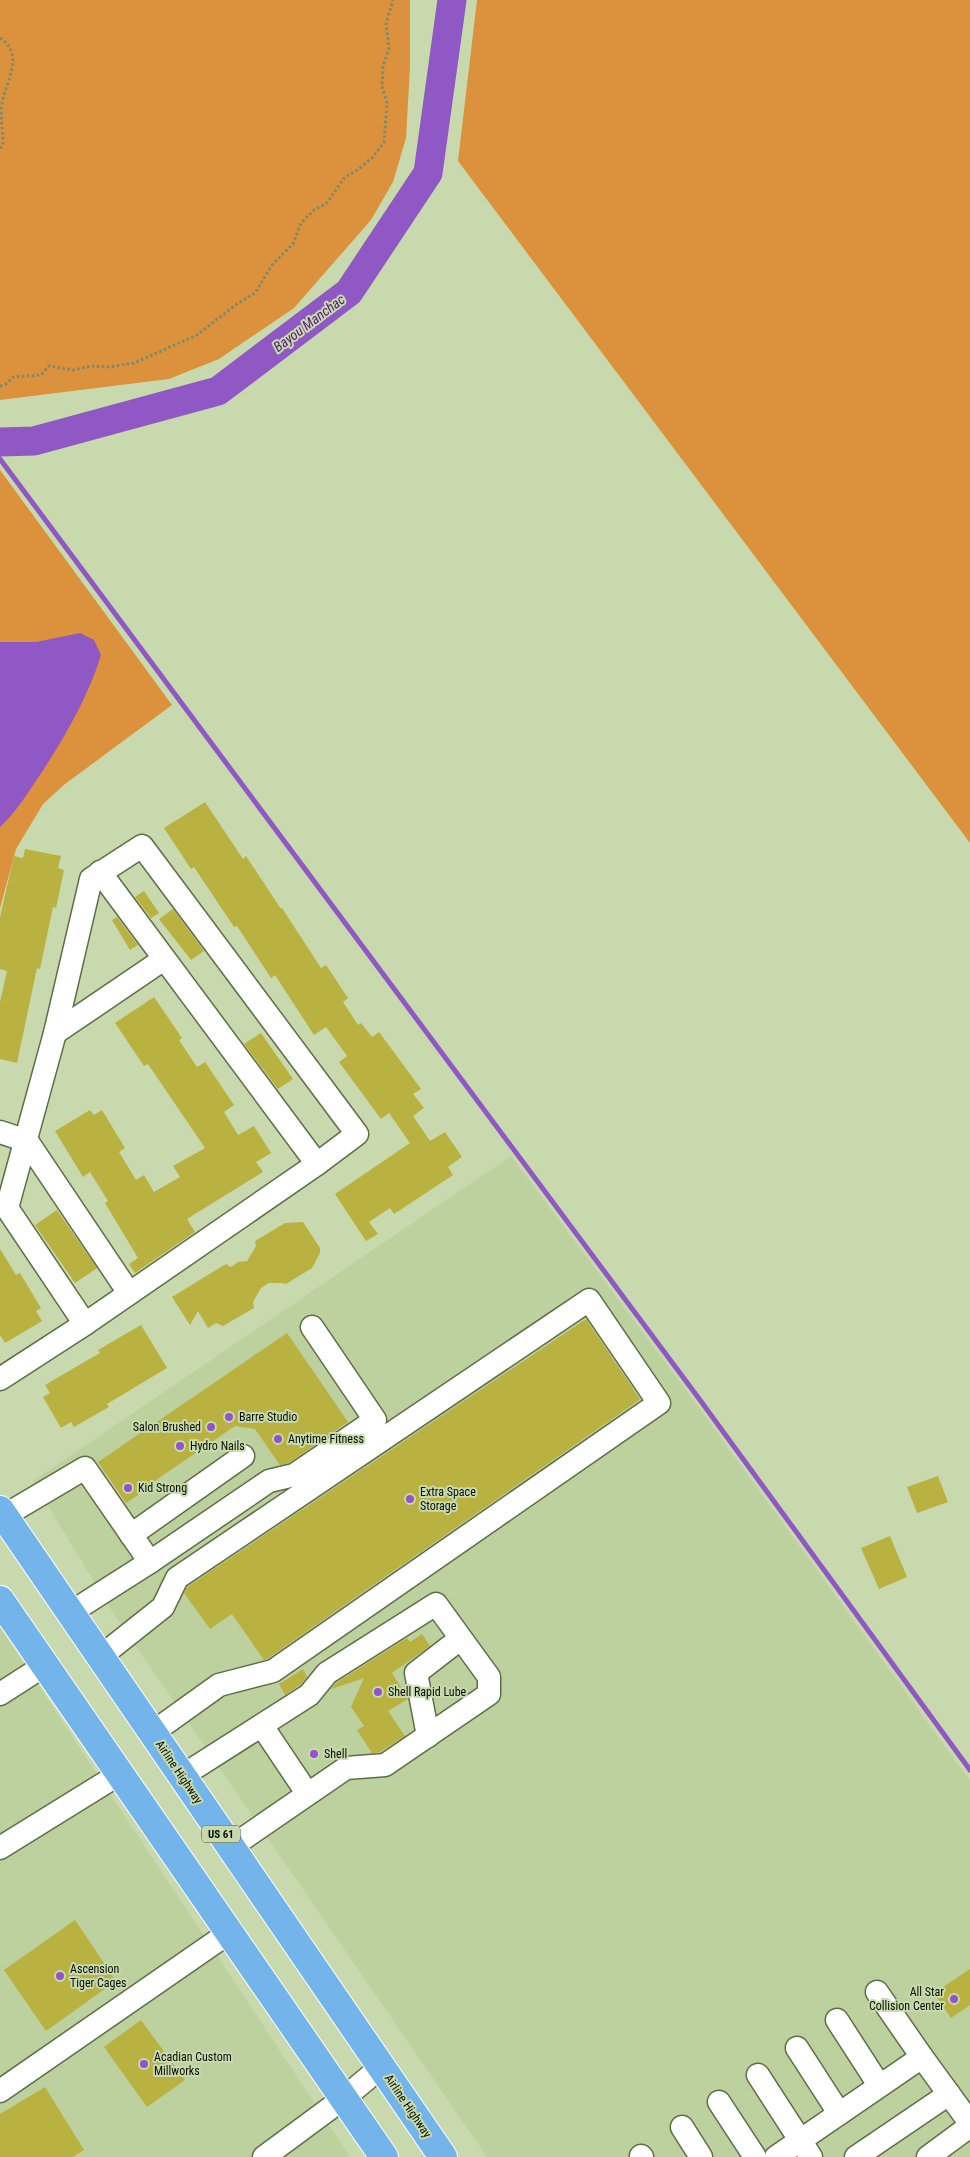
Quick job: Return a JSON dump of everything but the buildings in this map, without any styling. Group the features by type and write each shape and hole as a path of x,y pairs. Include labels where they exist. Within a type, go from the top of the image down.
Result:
{"highway":[{"name":"Airline Highway","path":"2,1513 443,2157"},
{"path":"0,1600 384,2157"}],"lane":[{"path":"0,1379 84,1324 317,1164 357,1134 142,846 91,879 55,1033 27,1141 7,1208 84,1324"},
{"path":"100,872 317,1164"},
{"path":"55,1033 164,959"},
{"path":"0,1132 27,1141 129,1293"},
{"path":"100,1657 162,1607 177,1578 588,1300 659,1403 273,1671 219,1685 152,1733"},
{"path":"70,1613 150,1562 269,1481 294,1475 375,1420 312,1327"},
{"path":"131,1535 243,1456"},
{"path":"2,1513 84,1468 150,1562"},
{"path":"182,1776 309,1695 327,1673 436,1604 489,1677 488,1694 385,1765 346,1768 230,1847"},
{"path":"428,1736 416,1673 460,1639"},
{"path":"0,1694 45,1665"},
{"path":"262,1726 307,1793"},
{"path":"0,1848 121,1773"},
{"path":"0,2091 230,1932"},
{"path":"877,1992 970,2122"},
{"path":"837,2020 879,2085"},
{"path":"797,2048 839,2113"},
{"path":"776,2157 805,2149 839,2113 922,2057"},
{"path":"264,2157 344,2098 381,2066"},
{"path":"758,2075 805,2149"},
{"path":"856,2157 949,2094"},
{"path":"719,2102 755,2157"},
{"path":"928,2157 970,2126"},
{"path":"682,2127 701,2157"}],"path":[{"path":"0,386 6,384 13,377 41,375 49,366 73,370 92,366 108,367 134,363 197,335 237,304 255,293 272,265 291,247 301,223 315,209 326,204 345,177 359,169 373,157 384,142 387,102 382,86 383,66 389,45 386,24 393,0"},
{"path":"0,38 7,43 13,61 11,78 2,104 3,144 0,149"}],"shaded area":[{"path":"0,0 410,0 410,67 406,138 393,182 371,220 294,308 219,359 169,379 0,400"},
{"path":"477,0 970,0 970,843 458,161"},
{"path":"0,470 172,705 65,784 43,804 16,849 0,908"},
{"path":"80,633 94,640 101,655 96,671 75,717 49,761 22,802 0,827 0,642 36,642"},
{"path":"511,1156 694,1401 970,1781 970,2157 487,2157 113,1613 33,1481"},
{"path":"0,1627 350,2157 0,2157"}],"waterway":[{"name":"Bayou Manchac","path":"0,442 34,441 218,391 349,292 428,173 452,0"},
{"path":"0,459 700,1400 970,1770"}],"place":[{"name":"Barre Studio","path":"229,1417"},
{"name":"Salon Brushed","path":"211,1427"},
{"name":"Anytime Fitness","path":"278,1439"},
{"name":"Hydro Nails","path":"180,1446"},
{"name":"Kid Strong","path":"128,1488"},
{"name":"Extra Space Storage","path":"410,1499"},
{"name":"Shell Rapid Lube","path":"378,1692"},
{"name":"Shell","path":"314,1754"},
{"name":"Ascension Tiger Cages","path":"60,1976"},
{"name":"All Star Collision Center","path":"954,1999"},
{"name":"Acadian Custom Millworks","path":"144,2064"}]}
